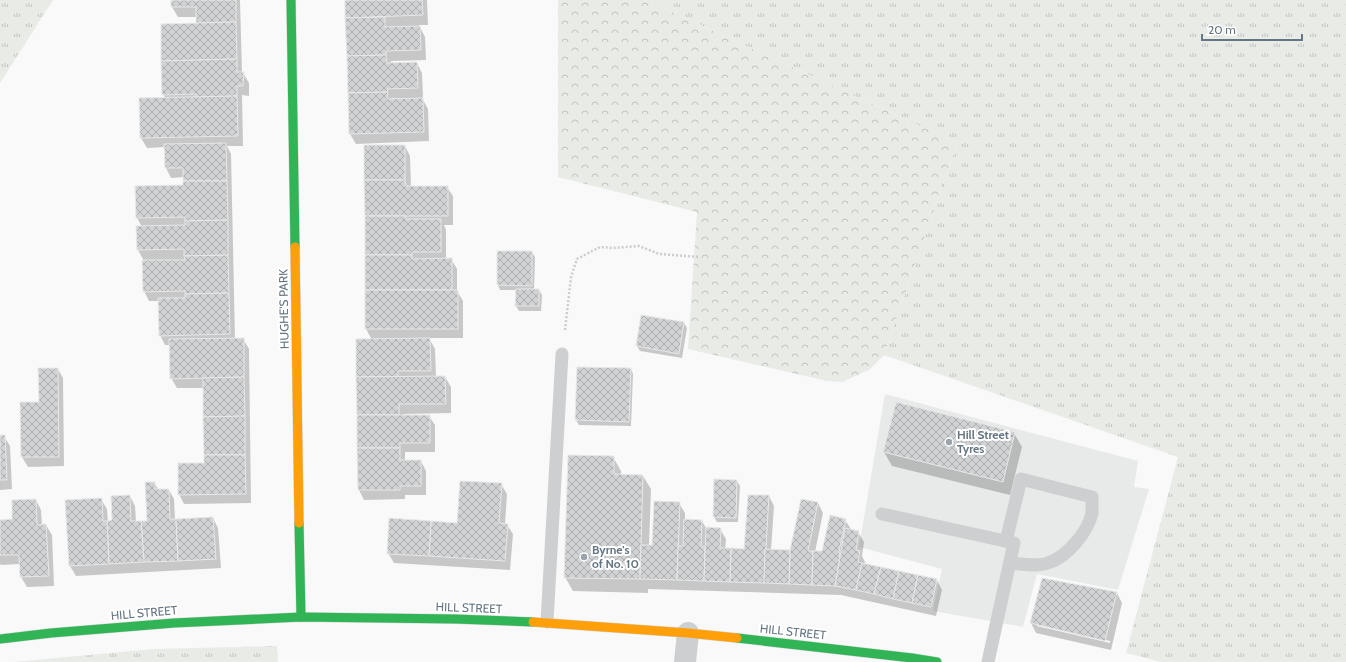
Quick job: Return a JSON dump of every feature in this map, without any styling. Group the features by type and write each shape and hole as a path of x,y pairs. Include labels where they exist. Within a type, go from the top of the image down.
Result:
{"main road":[{"name":"HUGHE'S PARK","path":"291,0 301,617"},
{"name":"HILL STREET","path":"0,639 174,622 301,617 455,619 547,622 688,633 937,662"}],"street":[{"path":"685,662 688,633"}],"lane":[{"path":"547,622 562,354"},
{"path":"1006,541 1021,479 1092,497 1092,513 1084,533 1060,557 1048,564 1032,565 1010,563"},
{"path":"882,514 1014,543 988,662"}],"path":[{"path":"562,354 572,277 577,259 600,247 613,248 638,246 659,254 700,257"}],"shaded area":[{"path":"885,394 1138,461 1134,487 1149,489 1118,590 1037,574 1023,627 933,611 942,569 859,547"}],"green space":[{"path":"0,0 53,0 0,83"},
{"path":"558,0 646,0 957,143 884,355 869,370 842,382 827,381 688,349 697,212 558,177"},
{"path":"646,0 1346,0 1346,662 1161,662 1126,653 1178,457 884,355 957,143"},
{"path":"277,646 278,662 14,662 153,649"}],"building":[{"path":"171,0 236,0 236,22 196,23 196,7 171,7"},
{"path":"345,0 422,0 423,15 345,18"},
{"path":"385,17 385,27 420,26 421,50 386,51 386,55 347,56 345,18"},
{"path":"236,22 237,59 161,61 161,24"},
{"path":"386,55 387,63 417,62 418,88 387,89 388,92 348,93 347,56"},
{"path":"237,59 237,72 244,72 243,86 237,86 237,96 196,97 196,94 162,95 161,61"},
{"path":"388,92 387,99 423,98 424,132 349,134 348,93"},
{"path":"237,96 238,136 140,138 139,98"},
{"path":"226,143 227,181 183,181 183,168 165,168 164,144"},
{"path":"364,145 405,145 405,180 364,180"},
{"path":"364,180 405,180 406,186 448,186 448,216 365,216"},
{"path":"183,181 227,181 228,220 185,221 185,217 136,218 135,186 183,185"},
{"path":"365,216 406,216 406,219 441,219 441,252 412,252 412,255 365,255"},
{"path":"228,220 228,255 184,256 184,249 137,250 136,226 185,225 185,221"},
{"path":"497,251 532,251 532,286 497,285"},
{"path":"228,255 229,293 185,294 185,291 143,292 142,260 185,260 184,256"},
{"path":"365,255 412,255 412,259 452,258 452,290 365,290"},
{"path":"516,289 539,289 539,306 515,306"},
{"path":"365,290 458,290 458,329 365,329"},
{"path":"229,293 230,334 159,336 158,298 185,298 185,294"},
{"path":"641,315 684,322 679,354 636,346"},
{"path":"244,338 244,377 170,379 169,339"},
{"path":"430,338 431,371 398,371 398,377 356,377 356,339"},
{"path":"577,367 631,368 629,422 575,420"},
{"path":"38,368 58,368 59,457 21,457 20,402 39,402"},
{"path":"445,376 446,404 399,404 399,415 357,415 356,377"},
{"path":"244,377 245,416 203,417 203,378"},
{"name":"Hill Street Tyres","path":"896,402 1015,432 1003,482 883,452"},
{"path":"357,415 430,415 430,443 400,443 400,448 357,448"},
{"path":"245,416 245,455 204,455 203,417"},
{"path":"0,435 5,435 7,480 0,480"},
{"path":"357,448 400,448 400,460 421,460 421,486 400,486 400,490 358,490"},
{"path":"204,455 245,455 246,494 178,495 178,463 204,463"},
{"path":"568,455 614,456 614,474 643,475 640,579 564,578"},
{"path":"714,479 737,480 736,518 713,517"},
{"path":"460,481 502,483 499,523 508,524 505,561 429,556 431,521 457,523"},
{"path":"145,482 155,482 155,489 169,489 170,519 176,519 178,561 144,562 141,521 147,521"},
{"path":"130,495 131,521 141,521 144,562 109,564 107,521 112,520 111,496"},
{"path":"748,495 769,495 764,583 730,582 731,548 744,549"},
{"path":"102,498 103,521 107,521 109,564 69,566 65,500"},
{"path":"36,499 37,525 46,524 49,576 20,577 19,555 0,555 0,520 12,519 12,500"},
{"path":"801,499 818,502 808,551 813,551 812,585 789,584 790,550"},
{"path":"654,501 680,502 677,580 640,579 641,545 652,545"},
{"path":"830,515 846,519 839,551 840,558 835,586 812,585 813,551 822,551"},
{"path":"213,517 216,559 178,561 176,519"},
{"path":"389,518 431,521 429,556 387,554"},
{"path":"684,519 702,520 701,547 705,547 704,581 677,580 678,546 683,546"},
{"path":"706,527 721,528 720,548 731,548 730,582 704,581"},
{"path":"845,528 859,531 856,550 860,551 858,562 862,563 856,590 835,586"},
{"path":"765,549 790,550 789,584 764,583"},
{"path":"862,563 881,567 874,594 856,590"},
{"path":"881,567 899,571 893,599 874,594"},
{"path":"899,571 918,575 912,603 893,599"},
{"path":"918,575 937,579 931,607 912,603"},
{"path":"1042,578 1117,592 1105,641 1030,623"}],"traffic: fast":[{"path":"291,0 295,247"},
{"path":"299,523 301,617"},
{"path":"0,639 51,633 174,623 301,617 455,619 533,622"},
{"path":"737,638 937,662"}],"traffic: slow":[{"path":"295,247 299,523"},
{"path":"533,622 737,638"}],"place":[{"name":"Hill Street Tyres","path":"949,442"},
{"name":"Byrne's of No. 10","path":"584,557"}]}
